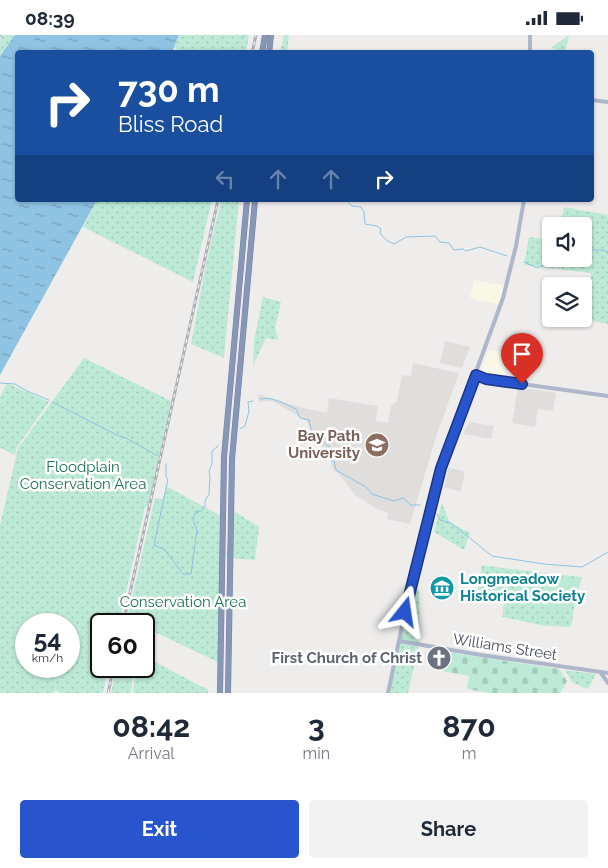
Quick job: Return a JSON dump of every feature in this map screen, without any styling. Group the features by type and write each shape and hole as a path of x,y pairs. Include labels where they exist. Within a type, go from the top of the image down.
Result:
{"highway":[{"path":"262,50 265,35"},
{"path":"269,50 271,35"},
{"path":"220,693 223,484 247,202"},
{"path":"228,693 231,476 255,202"}],"main road":[{"path":"530,35 530,50"},
{"path":"594,100 608,102"},
{"path":"388,693 436,483 507,287 524,202"},
{"path":"476,375 486,379 608,396"},
{"name":"Williams Street","path":"399,641 608,673"},
{"path":"601,673 608,683"}],"shaded area":[{"path":"474,280 505,286 500,305 470,298"},
{"path":"445,341 470,347 462,368 440,363"},
{"path":"488,350 508,353 504,380 485,377 480,373"},
{"name":"Bay Path University","path":"413,363 459,373 436,437 410,524 387,519 388,513 379,510 355,495 333,469 328,452 314,439 307,421 274,402 259,402 258,394 299,407 327,413 329,398 378,406 376,421 388,423 391,406 397,401 402,375 411,376"},
{"path":"518,387 556,393 553,411 538,409 535,427 512,423"},
{"path":"469,422 494,426 491,439 463,434"},
{"path":"449,468 465,471 461,492 444,487"}],"green space":[{"path":"3,35 15,35 0,56 0,39"},
{"path":"179,35 249,35 246,50 181,50 174,48"},
{"path":"284,35 289,35 287,50 280,50"},
{"path":"569,35 565,50 557,50 552,47"},
{"path":"96,202 212,202 193,282 83,227"},
{"path":"221,202 239,202 224,358 191,344 206,264"},
{"path":"564,207 608,215 608,324 592,321 591,273 524,265 529,237 542,239 542,267 592,267 592,217 562,217"},
{"path":"263,297 281,302 275,328 278,340 266,338 253,366 254,340"},
{"name":"Floodplain Conservation Area","path":"84,358 171,401 148,507 145,507 121,613 90,613 90,678 106,678 103,693 60,693 55,690 54,693 0,693 0,525 18,448"},
{"name":"Floodplain Conservation Area","path":"7,383 49,402 17,447 15,455 0,448 0,397"},
{"name":"Conservation Area","path":"166,486 225,518 222,664 155,632 155,613 129,613 155,498 163,499"},
{"path":"442,502 449,522 470,533 464,550 434,532"},
{"path":"232,510 259,527 255,560 226,558"},
{"path":"482,565 582,577 576,597 571,627 546,626 502,617 504,603 476,598"},
{"path":"549,576 579,580 571,612 542,607"},
{"path":"523,578 540,582 537,597 532,603 513,598 519,581"},
{"path":"412,586 419,590 420,640 408,693 388,693"},
{"path":"446,652 559,669 567,681 560,693 489,693 467,689 469,676 442,671"},
{"path":"155,662 208,690 208,693 133,693 135,678 155,678"},
{"path":"565,670 596,674 588,689 573,683"},
{"path":"114,678 133,678 131,693 111,693"}],"water":[{"path":"15,35 179,35 173,50 15,50 15,202 96,202 0,375 0,56"}],"waterway":[{"path":"348,202 352,206 361,207 364,212 365,224 377,226 381,229 380,233 386,240 394,244 406,237 435,236 440,242 449,243 454,250 463,249 466,251 480,247 507,256"},
{"path":"592,250 608,252"},
{"path":"524,262 537,268 542,266"},
{"path":"0,383 15,384 49,400"},
{"path":"260,399 265,398 283,403 296,409 300,418 309,420 312,433 331,448 336,470 366,487 372,494 394,501 403,498 411,505 420,505"},
{"path":"240,429 245,426 249,411 248,402 253,401"},
{"path":"52,402 126,438 158,456"},
{"path":"166,464 166,477 168,479 154,545 165,550 183,574 191,574 197,530 193,520 196,511 201,511 205,507 205,501 209,494 209,471 212,464 212,451 218,446"},
{"path":"437,514 440,520 451,523 492,556 544,564 582,567 608,552"}],"railway":[{"path":"253,50 256,35"},
{"path":"125,613 218,202"},
{"path":"108,693 111,678"}],"place":[{"name":"Bay Path University","path":"377,445"},
{"name":"Longmeadow Historical Society","path":"442,588"},
{"name":"First Church of Christ","path":"439,658"}],"route":[{"path":"405,612 441,468 476,375 486,379 522,384"}]}
